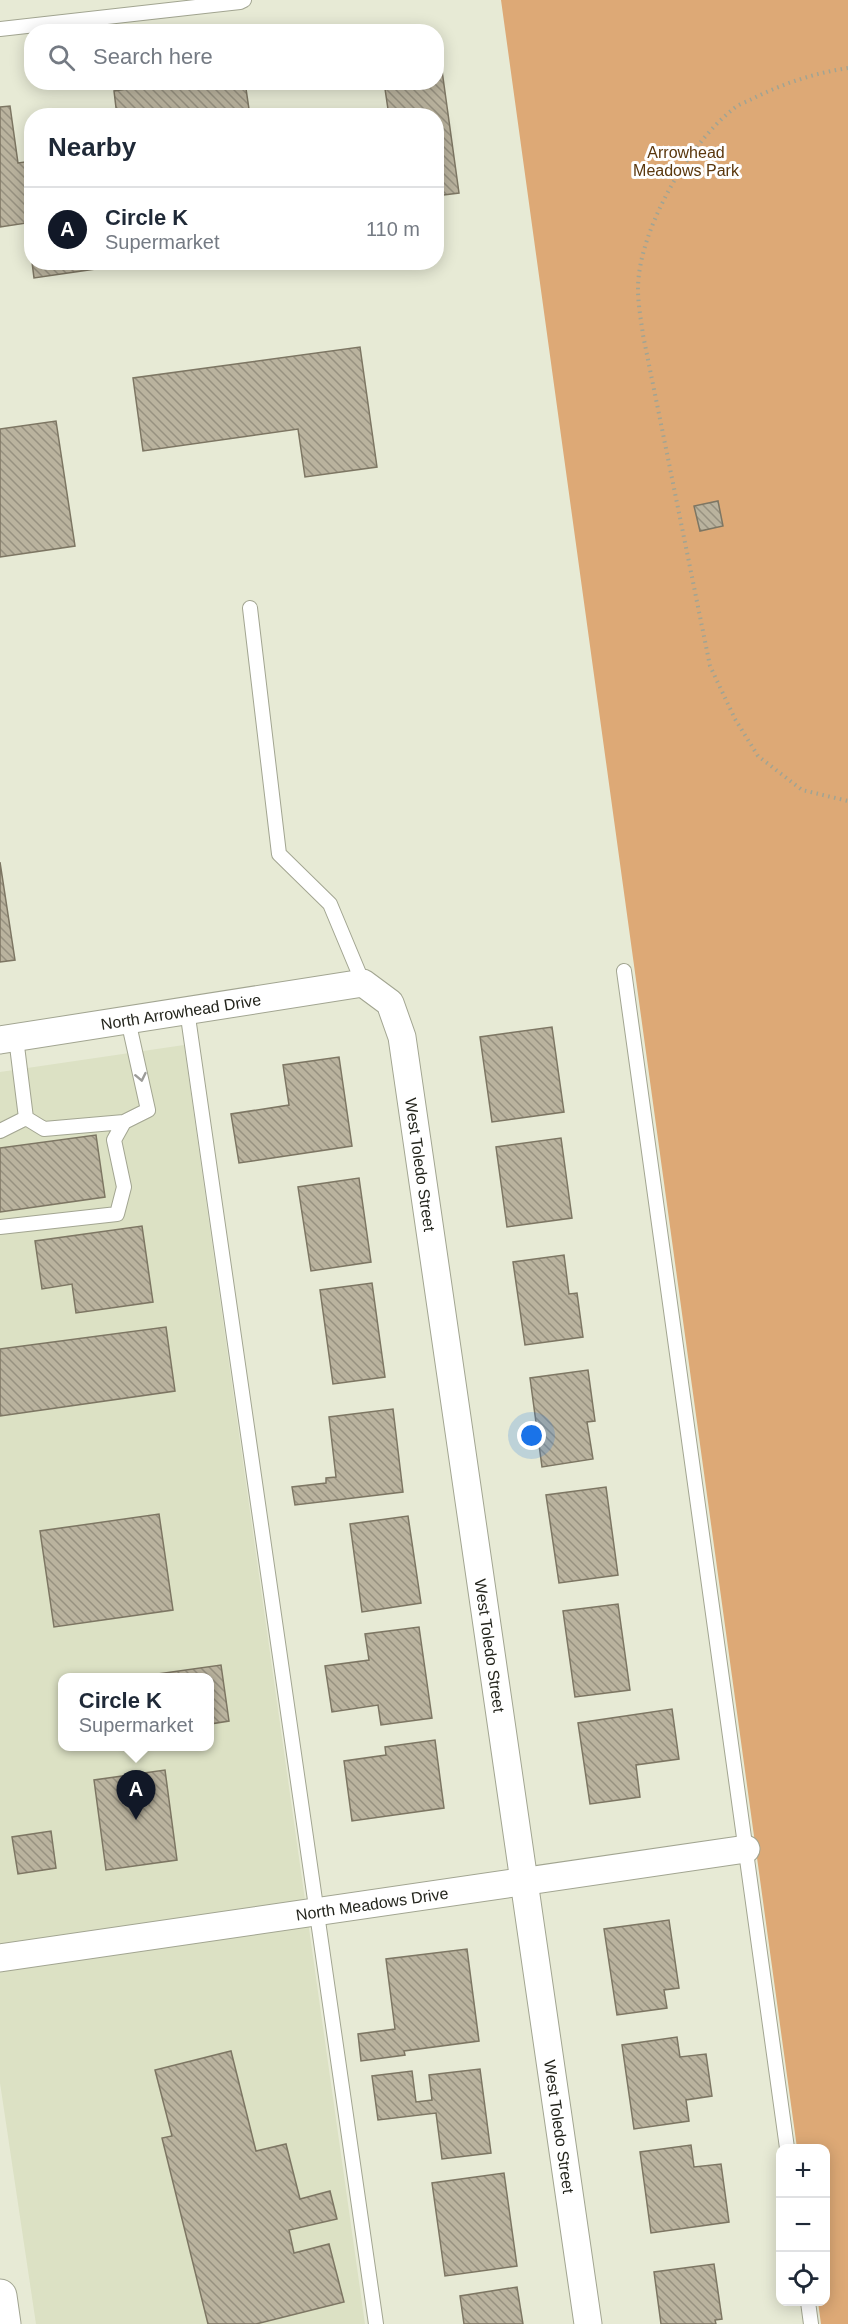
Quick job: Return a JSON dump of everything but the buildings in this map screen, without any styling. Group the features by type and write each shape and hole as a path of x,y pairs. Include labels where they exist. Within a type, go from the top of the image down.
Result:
{"main road":[{"path":"0,2296 4,2324"}],"street":[{"name":"North Arrowhead Drive","path":"8,1039 363,983"},
{"name":"West Toledo Street","path":"363,983 390,1003 402,1037 588,2324"},
{"name":"North Meadows Drive","path":"0,1958 746,1849"}],"lane":[{"path":"46,24 240,3 244,0"},
{"path":"0,29 24,26"},
{"path":"250,608 279,854 330,904 363,983"},
{"path":"624,971 786,2144"},
{"path":"187,1010 376,2324"},
{"path":"8,1039 26,1118 44,1129 124,1122 148,1110 128,1020"},
{"path":"0,1131 26,1118"},
{"path":"0,1227 117,1214 124,1187 114,1140 124,1122"},
{"path":"809,2306 811,2324"}],"path":[{"path":"848,68 832,70 781,85 733,109 703,140 679,171 644,246 638,288 643,335 710,666 735,719 758,756 802,790 848,801"}],"shaded area":[{"path":"184,1045 365,2324 36,2324 0,2083 0,1072"}],"green space":[{"name":"Arrowhead Meadows Park","path":"501,0 848,0 848,2324 821,2324 819,2306 830,2306 830,2144 796,2144"}],"place":[{"name":"Circle K","path":"136,1820"}]}
